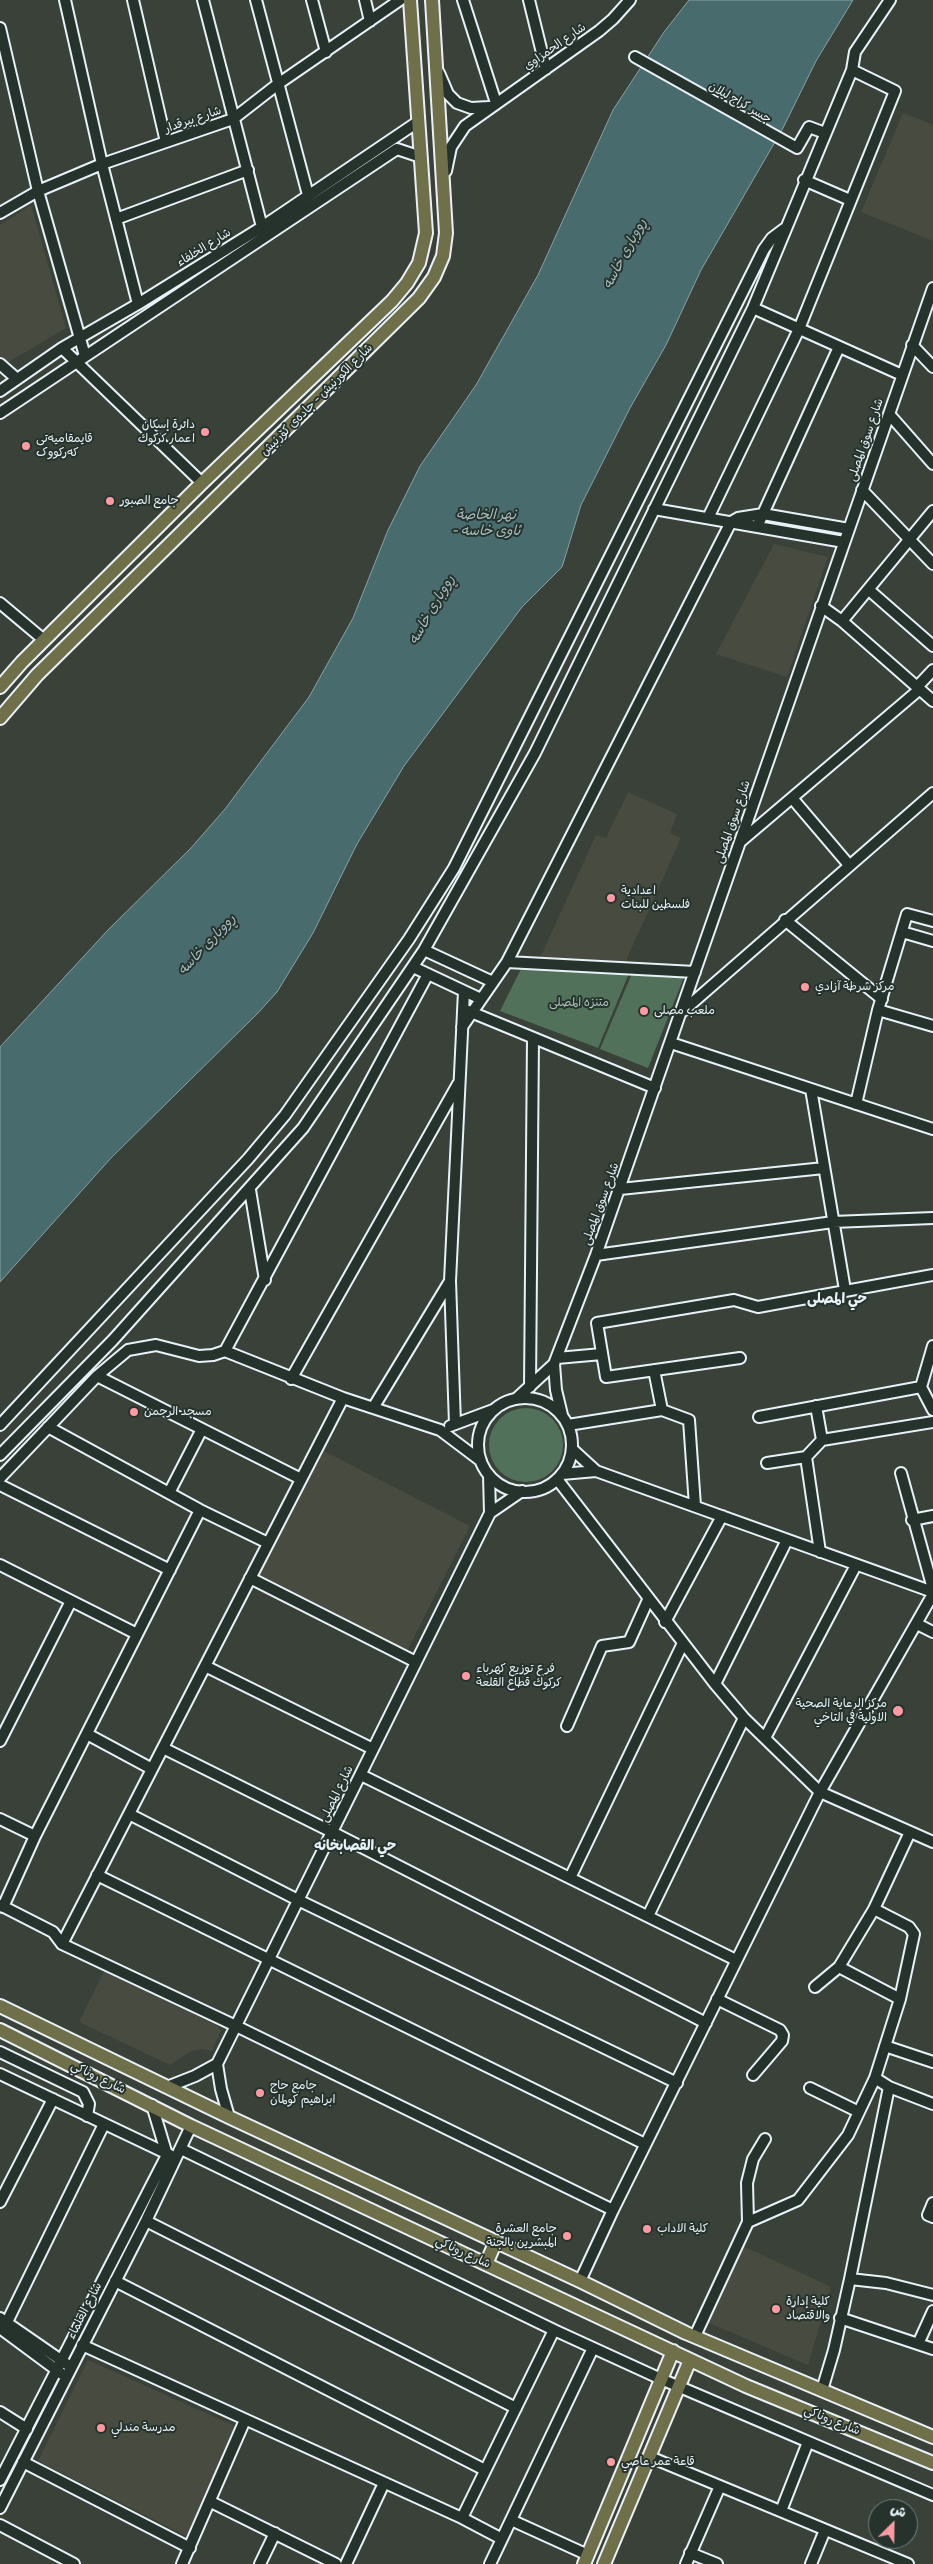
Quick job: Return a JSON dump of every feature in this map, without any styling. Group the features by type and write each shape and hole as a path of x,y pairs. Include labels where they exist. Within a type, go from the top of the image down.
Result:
{"main road":[{"name":"شارع الكورنيش - جادەی کۆرنیش","path":"0,687 44,640 202,483 342,350 392,301 407,283 419,262 426,233 410,0"},
{"name":"شارع الكورنيش - جادەی کۆرنیش","path":"0,718 37,676 420,298 434,277 443,256 446,233 434,60 432,0"},
{"path":"342,350 355,363"},
{"path":"0,1996 14,2012"},
{"name":"شارع روناكي","path":"0,2006 229,2117 580,2280 695,2336 933,2437"},
{"name":"شارع روناكي","path":"0,2030 191,2126 746,2386 933,2463"},
{"path":"486,2264 496,2241"},
{"path":"586,2560 673,2352"},
{"path":"604,2564 690,2360"}],"street":[{"path":"65,0 102,164 138,304"},
{"path":"133,0 166,142"},
{"path":"203,0 262,227"},
{"path":"256,0 308,195"},
{"path":"312,0 326,52"},
{"path":"365,0 370,22"},
{"name":"شارع بيرقدار","path":"0,213 38,191 102,164 234,119 278,84 400,0"},
{"path":"434,60 444,86 454,101 471,108 493,105 463,0"},
{"path":"529,0 546,69"},
{"name":"شارع الحمزاوي","path":"444,190 448,155 455,140 465,126 609,22 630,0"},
{"path":"0,1455 113,1340 250,1190 303,1128 424,950 468,876 535,752 753,308 781,244 784,229 804,180 852,70 855,52 890,0"},
{"path":"0,28 38,191 79,339 80,359"},
{"name":"جسر كراج ليلان","path":"635,57 797,148 809,128 825,133"},
{"path":"708,518 799,329 895,91 852,70"},
{"name":"شارع الخلفاء","path":"0,392 62,348 138,304 262,227 419,122"},
{"path":"0,413 397,149 421,157"},
{"path":"116,219 248,170"},
{"path":"804,180 850,200"},
{"path":"0,1425 183,1230 285,1115 396,958 454,868 764,249 772,238 784,229"},
{"name":"شارع سوق المصلى","path":"562,1415 556,1390 556,1361 620,1189 933,288"},
{"path":"753,308 902,375"},
{"path":"912,345 933,367"},
{"path":"757,527 839,347"},
{"path":"62,348 80,359 202,483"},
{"path":"0,364 17,379"},
{"path":"888,414 933,464"},
{"path":"862,490 933,564"},
{"path":"654,509 844,542"},
{"path":"842,621 933,511"},
{"path":"455,1424 450,1281 462,1028 468,1011 481,999 508,962 731,522 738,518 763,514 849,529"},
{"path":"869,590 933,646"},
{"path":"0,603 44,640"},
{"path":"821,606 842,621 933,701"},
{"path":"739,843 918,688 933,670"},
{"path":"682,1011 933,793"},
{"path":"792,798 849,865"},
{"path":"454,868 468,876"},
{"path":"856,1104 878,1010 907,914 933,921"},
{"path":"785,920 882,999"},
{"path":"902,932 933,941"},
{"path":"424,950 493,982"},
{"path":"508,962 695,972"},
{"path":"413,967 481,999"},
{"path":"225,1351 265,1280 428,974"},
{"path":"464,991 468,1011"},
{"path":"878,1010 933,1026"},
{"path":"468,1011 655,1088"},
{"path":"530,1387 533,1038"},
{"path":"671,1043 933,1129"},
{"path":"291,1378 460,1081"},
{"path":"811,1089 844,1290"},
{"path":"620,1189 824,1168"},
{"path":"250,1190 265,1280"},
{"path":"596,1255 833,1222 933,1218"},
{"path":"740,1358 606,1377 596,1323 734,1300 758,1307 933,1275"},
{"path":"372,1408 450,1281"},
{"path":"0,1478 97,1376 120,1355 137,1346 156,1345 199,1356 225,1351 343,1398 440,1430 481,1461"},
{"path":"933,1346 922,1387 933,1410"},
{"path":"556,1361 602,1354"},
{"name":"شارع سوق المصلى","path":"516,1399 556,1361"},
{"path":"654,1370 662,1410"},
{"path":"97,1376 301,1479"},
{"path":"759,1417 922,1387"},
{"path":"62,1944 343,1398"},
{"path":"440,1430 516,1399 533,1398 549,1404 562,1415 568,1425 572,1448 569,1462 560,1477 547,1486 522,1492 490,1513"},
{"path":"816,1406 822,1440"},
{"path":"495,1408 486,1419 480,1433 478,1447 481,1461 489,1475 510,1489 522,1492"},
{"path":"568,1425 662,1410 690,1420 695,1506"},
{"path":"767,1463 806,1457 822,1440 933,1422"},
{"path":"48,1427 200,1510 268,1543"},
{"path":"169,1493 202,1429"},
{"path":"572,1448 596,1471 933,1592"},
{"path":"806,1457 820,1552"},
{"path":"560,1477 596,1471"},
{"path":"580,2280 820,1792 917,1624 933,1592 912,1520 901,1473"},
{"name":"شارع المصلى","path":"217,2064 490,1513 489,1475"},
{"path":"560,1477 648,1600 744,1718 820,1792 933,1842"},
{"path":"0,1485 170,1570"},
{"path":"200,1510 35,1836 2,1906 53,1932 62,1944 236,2026 613,2210"},
{"path":"665,1622 722,1516"},
{"path":"912,1520 933,1516"},
{"path":"715,1684 787,1540"},
{"path":"765,1738 856,1565"},
{"path":"1,1568 137,1634"},
{"path":"250,1578 416,1662"},
{"path":"567,1726 602,1646 629,1642 648,1600"},
{"path":"0,1741 71,1601"},
{"path":"917,1624 933,1632"},
{"path":"570,1878 683,1644"},
{"path":"205,1666 373,1749"},
{"path":"648,1916 744,1718"},
{"path":"87,1734 152,1769"},
{"path":"163,1748 706,2023"},
{"path":"360,1775 736,1960"},
{"path":"129,1814 298,1900 677,2083"},
{"path":"0,1818 35,1836"},
{"path":"814,1987 839,1967 874,1909 910,1832"},
{"path":"97,1875 646,2144"},
{"path":"748,2222 798,2200 848,2136 875,2078 900,1999 914,1934 909,1926 874,1909"},
{"path":"839,1967 900,1999"},
{"path":"717,1999 780,2030 784,2035 782,2041 753,2076"},
{"path":"885,2046 933,2062"},
{"path":"0,2052 83,2092 89,2104 88,2116"},
{"path":"167,2087 217,2064 220,2089 229,2117"},
{"path":"0,2074 104,2124 175,2154 661,2379 933,2495"},
{"path":"875,2078 889,2087 933,2104"},
{"path":"822,2390 834,2350 850,2279 889,2087"},
{"path":"810,2088 859,2112"},
{"path":"0,2202 53,2099"},
{"path":"152,2105 175,2154"},
{"path":"64,2369 2,2323 104,2124"},
{"name":"شارع العلماء","path":"0,2508 23,2462 64,2369 191,2126"},
{"path":"695,2336 748,2222 748,2183 753,2159 765,2139"},
{"name":"شارع العلماء","path":"0,2480 26,2429 64,2369 82,2345 146,2220 175,2154"},
{"path":"933,2203 928,2215 933,2217"},
{"path":"146,2220 516,2408"},
{"path":"850,2279 886,2284 933,2295"},
{"path":"115,2281 485,2470"},
{"path":"918,2344 933,2311"},
{"path":"840,2318 933,2350"},
{"path":"462,2518 554,2330"},
{"path":"82,2345 462,2518 502,2539"},
{"path":"490,2564 594,2348"},
{"path":"0,2412 26,2429"},
{"path":"182,2564 211,2502 245,2420"},
{"path":"781,2511 808,2442"},
{"path":"650,2457 908,2564"},
{"path":"23,2462 190,2548"},
{"path":"346,2564 384,2483"},
{"path":"686,2564 720,2486"},
{"path":"211,2502 336,2564"},
{"path":"511,2520 586,2560"},
{"path":"0,2525 57,2560 74,2564"},
{"path":"811,2564 825,2530"},
{"path":"260,2564 275,2533"},
{"path":"690,2553 717,2564"}],"shaded area":[{"path":"903,113 933,125 933,241 861,212"},
{"path":"31,205 66,328 7,363 0,357 0,225"},
{"path":"774,544 828,557 787,677 716,654"},
{"name":"اعدادية فلسطين للبنات","path":"628,792 677,814 670,833 681,838 625,963 540,958 596,835 606,838"},
{"path":"324,1451 470,1526 407,1651 257,1575"},
{"path":"104,1971 218,2026 221,2031 212,2051 202,2049 191,2051 170,2065 79,2022"},
{"path":"743,2246 831,2287 808,2365 709,2323"},
{"path":"88,2360 237,2427 188,2537 38,2461"}],"green space":[{"name":"متنزه المصلى","path":"524,963 630,971 598,1048 500,1011"},
{"name":"ملعب مصلى","path":"633,971 686,972 648,1068 600,1049"},
{"path":"533,1408 553,1418 561,1431 563,1445 561,1459 553,1472 540,1480 519,1482 499,1472 491,1459 489,1438 499,1418 512,1410"}],"water":[{"name":"نهر الخاصة - ئاوی خاسە","path":"689,0 853,0 816,61 783,128 701,270 666,345 630,408 581,505 562,567 522,607 404,766 357,844 313,933 277,992 111,1158 0,1282 0,1047 108,930 191,848 225,809 309,697 353,618 388,530 420,466 476,385 538,275 613,110 664,32"}],"place":[{"name":"دائرة إسكان اعمار كركوك","path":"205,432"},
{"name":"قایمقامیەتی کەرکووک","path":"26,446"},
{"name":"جامع الصبور","path":"110,501"},
{"name":"اعدادية فلسطين للبنات","path":"611,898"},
{"name":"مركز شرطة آزادي","path":"805,987"},
{"name":"ملعب مصلى","path":"644,1011"},
{"name":"مسجد الرحمن","path":"134,1412"},
{"name":"فرع توزيع كهرباء كركوك قطاع القلعة","path":"466,1676"},
{"name":"مركز الرعاية الصحية الاولية في التاخي","path":"898,1711"},
{"name":"جامع حاج ابراهيم كولمان","path":"260,2093"},
{"name":"كلية الاداب","path":"647,2229"},
{"name":"جامع العشرة المبشرين بالجنة","path":"567,2236"},
{"name":"كلية إدارة والاقتصاد","path":"776,2309"},
{"name":"مدرسة مندلي","path":"101,2428"},
{"name":"قاعة عمر عاصي","path":"611,2462"}],"district":[{"name":"حي المصلى","path":"837,1299"},
{"name":"حي القصابخانه","path":"355,1846"}],"water label":[{"name":"ڕووباری خاسە","path":"625,254"},
{"name":"ڕووباری خاسە","path":"432,610"},
{"name":"ڕووباری خاسە","path":"207,945"}]}
